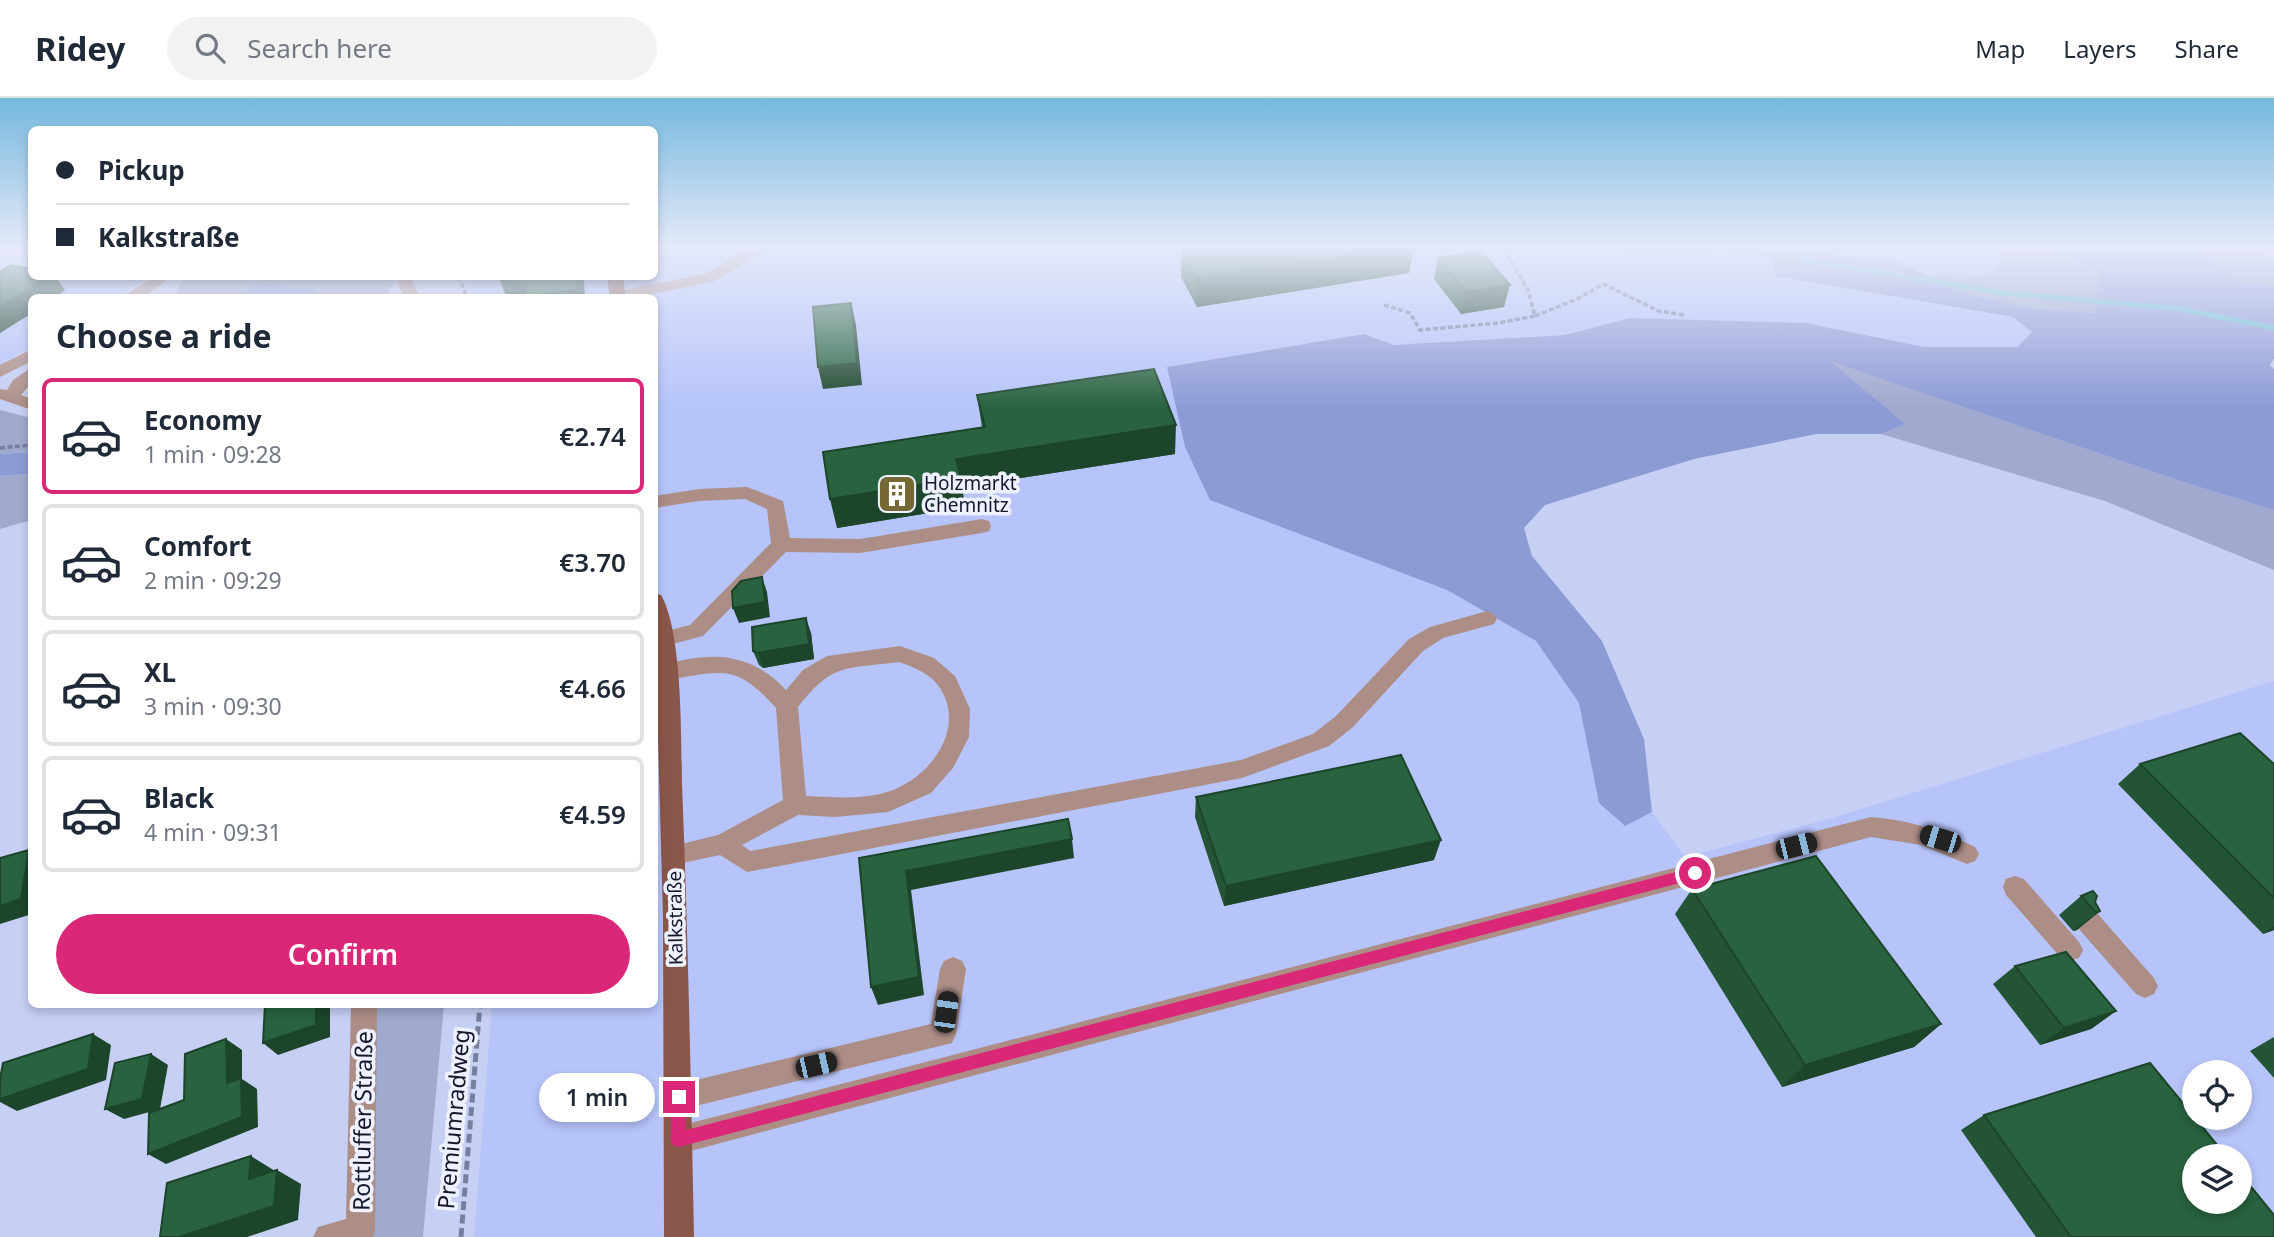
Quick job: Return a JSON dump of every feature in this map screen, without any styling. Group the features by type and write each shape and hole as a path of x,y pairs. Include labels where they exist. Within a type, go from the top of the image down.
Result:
{"main road":[{"name":"Kalkstraße","path":"658,614 665,638 667,673 679,1097 679,1237"}],"street":[{"path":"0,372 28,356"},
{"path":"28,376 6,395 28,405"},
{"path":"658,501 699,495 747,493 776,506 781,545"},
{"path":"665,638 696,631 781,545 860,547 982,526"},
{"path":"723,844 747,862 1242,769 1321,740 1344,722 1416,645 1437,632 1487,619"},
{"path":"673,855 723,844 795,805 835,807 888,802 923,786 945,762 958,737 959,709 948,682 928,664 900,654 834,662 810,676 787,705"},
{"path":"667,673 726,663 740,665 770,686 787,705 795,805"},
{"path":"679,1140 1871,827 1913,831 1940,839 1967,854"},
{"path":"2015,887 2070,950"},
{"path":"2087,920 2145,986"},
{"path":"679,1097 943,1034 953,969"},
{"name":"Rottluffer Straße","path":"359,1233 363,1008"},
{"path":"328,1237 359,1233"}],"path":[{"path":"1531,301 1535,316"},
{"path":"1384,306 1410,313 1420,330 1498,323 1535,316 1572,301"},
{"path":"1639,301 1659,311 1684,315"},
{"path":"0,448 28,445"},
{"name":"Premiumradweg","path":"461,1237 480,1008"}],"shaded area":[{"path":"0,301 28,301 28,349 0,365"},
{"path":"658,301 1921,301 2013,317 2032,332 2018,347 1924,347 1806,323 1630,318 1565,335 1393,345 1363,334 1167,367 1210,500 1447,590 1536,641 1579,703 1599,803 1625,826 1652,812 1685,857 1829,819 2274,681 2274,1237 474,1237 492,1008 658,1008"},
{"path":"1921,301 1998,301 2028,308 2096,313 2097,301 2274,301 2274,359 2270,365 2274,369 2274,510 2186,483 1830,361 1905,424 1881,434 1816,434 1694,459 1545,505 1524,528 1532,556 1602,641 1644,739 1652,812 1625,826 1599,803 1579,703 1536,641 1447,590 1210,500 1185,447 1167,367 1364,334 1393,345 1565,335 1630,318 1806,323 1924,347 2018,347 2032,332 2013,317"},
{"path":"1998,301 2097,301 2097,313 2028,308"},
{"path":"1828,360 2186,483 2274,510 2274,570 2105,501 1881,434 1904,424"},
{"path":"0,410 28,417 28,452 0,454"},
{"path":"28,452 28,474 0,476 0,454"},
{"path":"28,474 28,521 0,529 0,476"},
{"path":"375,1008 444,1008 423,1237 369,1237"}],"building":[{"path":"0,301 10,301 0,308"},
{"path":"851,303 857,363 818,367 813,307"},
{"path":"1154,369 1176,425 956,459 961,478 830,499 823,452 985,427 977,395"},
{"path":"762,577 765,602 733,608 732,591 741,581"},
{"path":"806,618 809,644 758,653 753,651 752,627"},
{"path":"2240,733 2274,764 2274,898 2140,764"},
{"path":"1401,755 1441,840 1226,886 1196,797"},
{"path":"1068,819 1072,839 906,871 919,977 871,987 859,858"},
{"path":"28,850 21,899 0,906 0,858"},
{"path":"1816,856 1941,1024 1805,1065 1692,889"},
{"path":"2093,891 2097,896 2095,902 2100,911 2096,913 2081,896"},
{"path":"2066,952 2116,1011 2064,1028 2015,966"},
{"path":"265,1008 316,1008 316,1025 263,1043"},
{"path":"93,1034 88,1069 0,1099 3,1063"},
{"path":"226,1039 227,1083 241,1078 242,1117 148,1154 149,1113 184,1100 185,1054"},
{"path":"151,1054 142,1099 105,1109 115,1063"},
{"path":"2150,1063 2182,1102 2182,1130 2205,1130 2216,1144 2182,1144 2182,1214 2252,1214 2252,1188 2274,1215 2274,1237 2071,1237 1984,1115"},
{"path":"251,1156 249,1179 277,1170 274,1206 179,1237 160,1237 167,1183"}],"waterway":[{"path":"2094,301 2181,309 2274,328"}],"place":[{"name":"Holzmarkt Chemnitz","path":"897,494"}],"route":[{"path":"679,1097 679,1140 1695,873"}]}
